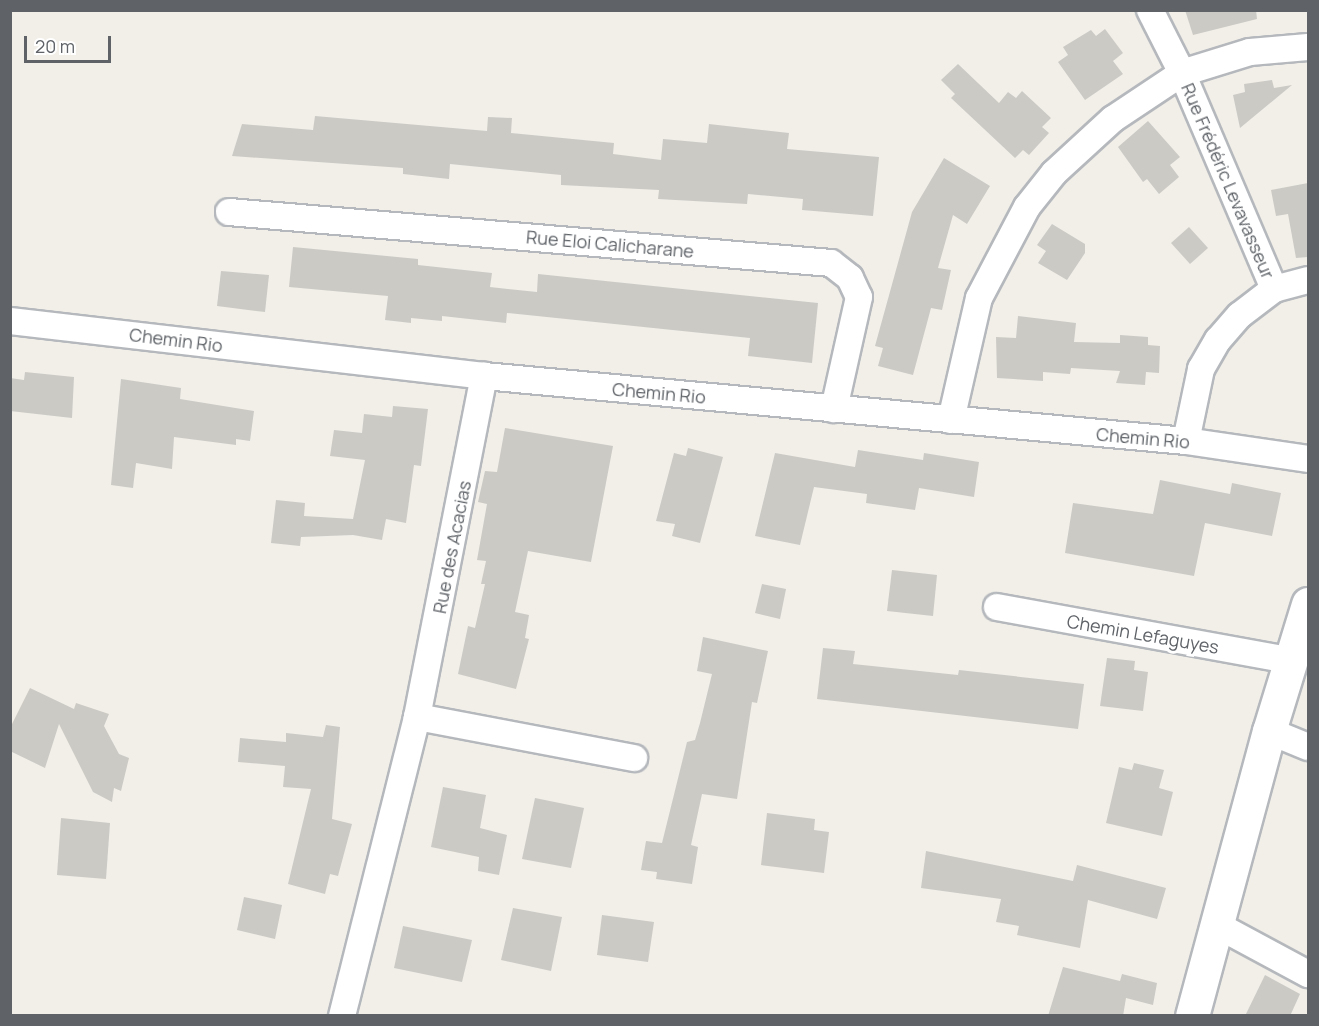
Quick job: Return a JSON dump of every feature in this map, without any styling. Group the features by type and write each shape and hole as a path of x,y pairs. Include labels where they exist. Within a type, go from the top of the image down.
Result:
{"main road":[{"path":"1192,1016 1269,731 1308,604"}],"street":[{"name":"Rue Frédéric Levavasseur","path":"1150,10 1182,73 1274,289"},
{"name":"Rue Frédéric Levavasseur","path":"951,420 979,298 1027,207 1054,173 1113,119 1182,73 1250,52 1308,47"},
{"name":"Rue Eloi Calicharane","path":"229,212 831,263 850,278 859,297 834,409"},
{"name":"Rue Frédéric Levavasseur","path":"1186,441 1201,369 1218,340 1240,315 1274,289 1308,279"},
{"name":"Chemin Rio","path":"10,321 484,376 1186,441 1308,459"},
{"name":"Rue des Acacias","path":"342,1016 417,717 484,376"},
{"name":"Chemin Lefaguyes","path":"997,607 1289,660"},
{"path":"417,717 634,758"},
{"path":"1269,731 1308,747"},
{"path":"1215,924 1308,974"}],"building":[{"path":"1185,10 1256,10 1257,19 1193,35"},
{"path":"1105,29 1123,53 1113,61 1123,74 1085,100 1058,62 1068,55 1063,47 1091,30 1096,36"},
{"path":"958,64 999,103 1008,92 1016,98 1022,91 1051,118 1042,127 1049,133 1029,155 1023,150 1015,158 951,98 955,94 941,80"},
{"path":"1272,80 1274,88 1292,85 1240,128 1233,95 1245,92 1244,84"},
{"path":"315,116 487,131 488,117 512,118 511,133 614,143 613,154 661,160 663,139 707,143 709,124 789,133 787,149 879,157 873,216 802,210 803,199 748,194 747,204 658,199 659,190 561,185 561,175 450,164 449,179 403,174 403,168 232,156 242,124 313,130"},
{"path":"1148,121 1180,157 1170,165 1179,177 1159,194 1147,179 1143,182 1118,147"},
{"path":"944,158 990,186 967,224 953,215 938,268 951,270 942,310 931,308 913,375 878,366 883,348 875,346 912,212"},
{"path":"1308,183 1308,257 1296,258 1288,214 1276,216 1271,190"},
{"path":"1052,224 1085,244 1085,253 1067,280 1038,263 1046,251 1037,245"},
{"path":"1189,227 1208,248 1190,264 1171,243"},
{"path":"293,247 418,259 418,265 492,273 490,287 537,292 538,274 818,303 812,363 748,356 750,338 507,313 506,323 442,316 442,321 411,318 411,323 385,320 388,296 289,287"},
{"path":"221,271 269,275 265,312 217,306"},
{"path":"1018,316 1076,323 1074,342 1120,343 1120,335 1148,337 1148,345 1160,346 1159,373 1146,372 1145,385 1116,383 1120,371 1071,368 1070,374 1043,372 1043,381 997,378 996,337 1016,338"},
{"path":"25,372 74,377 72,418 10,411 10,378 24,380"},
{"path":"121,379 181,388 180,399 254,411 250,441 236,439 236,445 174,437 172,469 136,463 133,488 111,485"},
{"path":"393,406 428,409 421,466 414,465 406,523 386,519 382,540 353,535 301,537 300,546 271,543 276,500 305,503 304,516 353,519 365,460 330,456 334,430 362,433 364,414 392,417"},
{"path":"505,428 613,446 591,562 528,551 515,612 529,615 525,638 529,639 516,689 458,674 468,626 475,628 485,584 481,584 486,561 477,560 487,504 478,502 485,471 497,472"},
{"path":"688,448 723,457 700,543 672,536 675,524 656,521 674,453 686,456"},
{"path":"858,450 923,460 924,453 979,462 974,497 919,488 915,510 866,503 867,494 814,487 800,545 755,536 775,453 855,467"},
{"path":"1160,480 1230,494 1232,483 1281,493 1272,536 1205,523 1194,576 1065,553 1073,503 1153,514"},
{"path":"892,570 937,575 933,616 887,611"},
{"path":"762,584 786,589 780,619 755,613"},
{"path":"703,637 768,651 757,703 752,702 737,799 702,794 691,845 698,847 692,884 656,879 657,872 641,870 646,841 662,843 687,742 695,740 700,723 712,674 697,671"},
{"path":"823,648 855,651 853,664 958,675 959,670 1084,684 1078,729 817,699"},
{"path":"1107,658 1135,661 1134,670 1148,672 1143,711 1100,706"},
{"path":"30,688 74,709 76,703 109,714 104,726 119,754 129,758 121,791 114,788 112,802 93,792 59,724 45,768 10,751 10,728"},
{"path":"326,725 340,727 332,819 352,824 338,876 330,874 325,894 288,884 311,789 283,787 285,766 238,762 240,738 286,742 286,733 323,737"},
{"path":"1134,763 1164,770 1159,788 1173,792 1162,836 1106,823 1119,767 1132,770"},
{"path":"443,787 486,795 480,828 507,835 499,875 478,871 479,857 431,847"},
{"path":"535,798 584,808 571,868 522,859"},
{"path":"767,813 815,819 814,830 829,832 824,873 761,865"},
{"path":"61,818 110,823 106,879 57,875"},
{"path":"926,851 1073,881 1077,865 1166,888 1157,919 1088,900 1080,948 1017,935 1019,926 996,922 1001,899 921,888"},
{"path":"244,897 282,905 275,939 237,930"},
{"path":"513,908 562,917 551,971 501,960"},
{"path":"602,915 654,922 648,962 597,955"},
{"path":"403,926 472,940 462,982 394,968"},
{"path":"1063,967 1120,981 1122,974 1157,983 1153,1005 1126,998 1123,1016 1048,1016"},
{"path":"1265,975 1300,994 1290,1016 1245,1016"}]}
